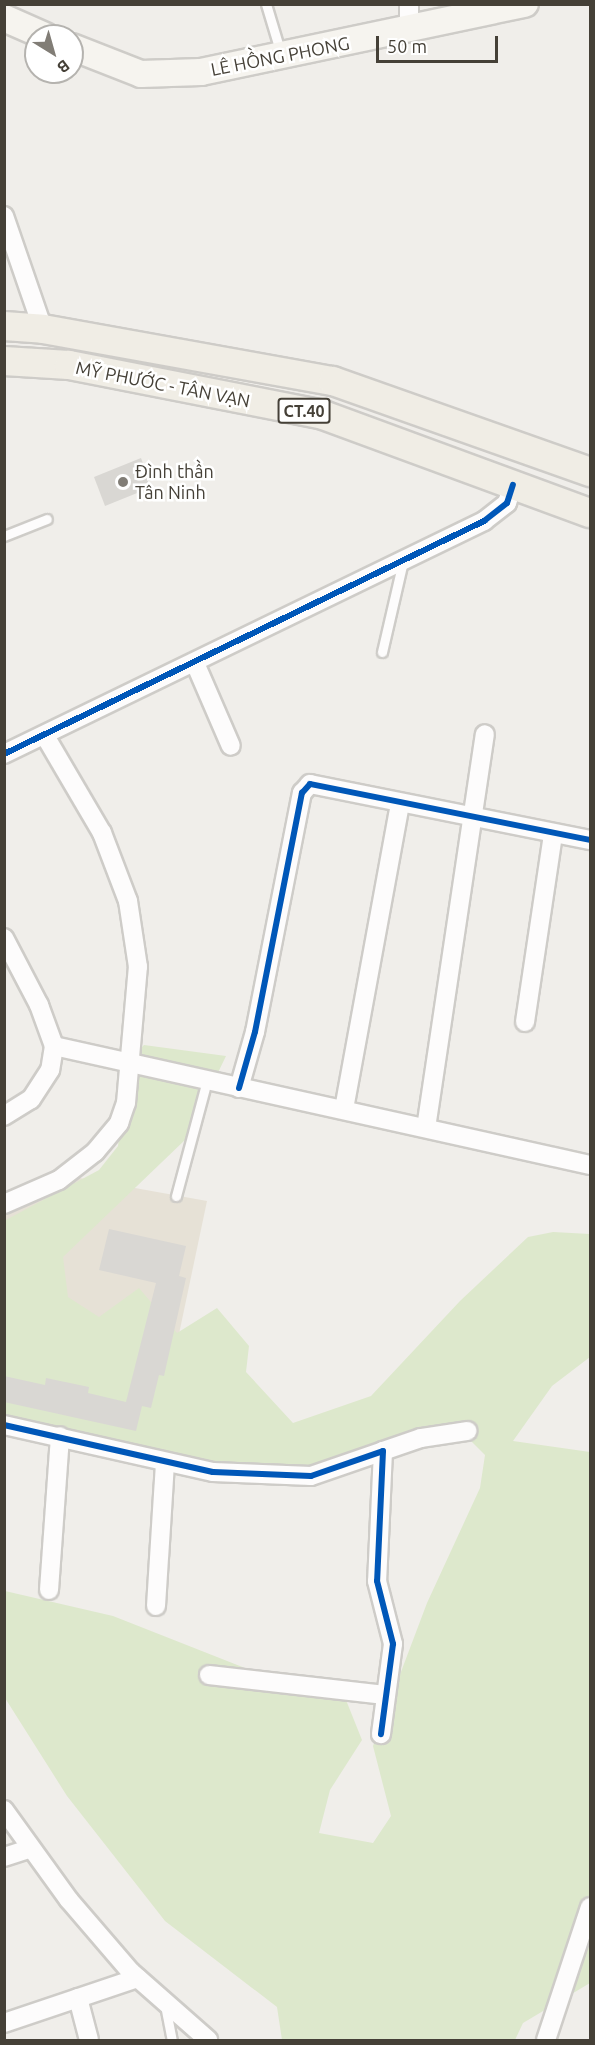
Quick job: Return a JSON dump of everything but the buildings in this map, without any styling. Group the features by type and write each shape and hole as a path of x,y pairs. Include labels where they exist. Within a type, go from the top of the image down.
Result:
{"main road":[{"name":"LÊ HỒNG PHONG","path":"84,52 141,74 162,76 201,72 409,31 525,4"},
{"path":"4,18 24,27"},
{"name":"MỸ PHƯỚC - TÂN VẠN","path":"4,326 43,329 333,381 591,472"},
{"name":"MỸ PHƯỚC - TÂN VẠN","path":"4,361 69,365 323,415 591,513"}],"street":[{"path":"409,4 409,31"},
{"path":"4,216 43,329"},
{"path":"4,754 195,663 498,512 507,503 513,484"},
{"path":"195,663 231,746"},
{"path":"426,1128 485,734"},
{"path":"4,1204 59,1180 110,1137 126,1103 138,967 128,901 102,832 45,736"},
{"path":"239,1088 258,1021 302,793 310,784 400,805 591,840"},
{"path":"344,1109 400,805"},
{"path":"525,1022 553,834"},
{"path":"4,1116 31,1099 50,1070 54,1046 46,1020 6,946"},
{"path":"54,1046 591,1165"},
{"path":"4,1425 213,1472 311,1476 421,1438 467,1431"},
{"path":"49,1590 60,1436"},
{"path":"381,1734 393,1644 377,1581 383,1452"},
{"path":"156,1606 165,1463"},
{"path":"209,1675 385,1695"},
{"path":"4,1810 29,1849 138,1978 208,2040"},
{"path":"4,1857 29,1849"},
{"path":"546,2040 591,1907"},
{"path":"4,2023 138,1978"},
{"path":"78,1998 89,2040"}],"lane":[{"path":"266,4 281,56"},
{"path":"4,536 47,519"},
{"path":"382,652 402,561"},
{"path":"176,1196 207,1080"},
{"path":"164,2002 172,2040"}],"shaded area":[{"path":"74,1177 207,1201 155,1448 5,1415 4,1208"}],"green space":[{"path":"144,1045 226,1056 186,1139 63,1257 68,1297 99,1317 139,1288 177,1333 217,1308 249,1346 246,1372 293,1423 371,1396 460,1301 528,1237 553,1232 590,1234 590,1357 552,1386 513,1441 590,1452 590,1983 523,2023 515,2040 282,2040 277,2007 165,1921 67,1796 5,1698 5,1591 113,1616 250,1670 342,1690 362,1740 330,1790 319,1833 373,1843 391,1816 373,1746 427,1603 480,1488 485,1455 456,1426 302,1478 235,1470 5,1425 4,1221 99,1170 118,1146 128,1061"}],"cycle path":[{"path":"4,754 484,521 507,503 513,485"},
{"path":"239,1088 255,1032 302,793 310,784 590,840"},
{"path":"4,1425 213,1472 311,1476 383,1451 377,1581 393,1644 381,1734"}],"place":[{"name":"Đình thần Tân Ninh","path":"123,482"}]}
